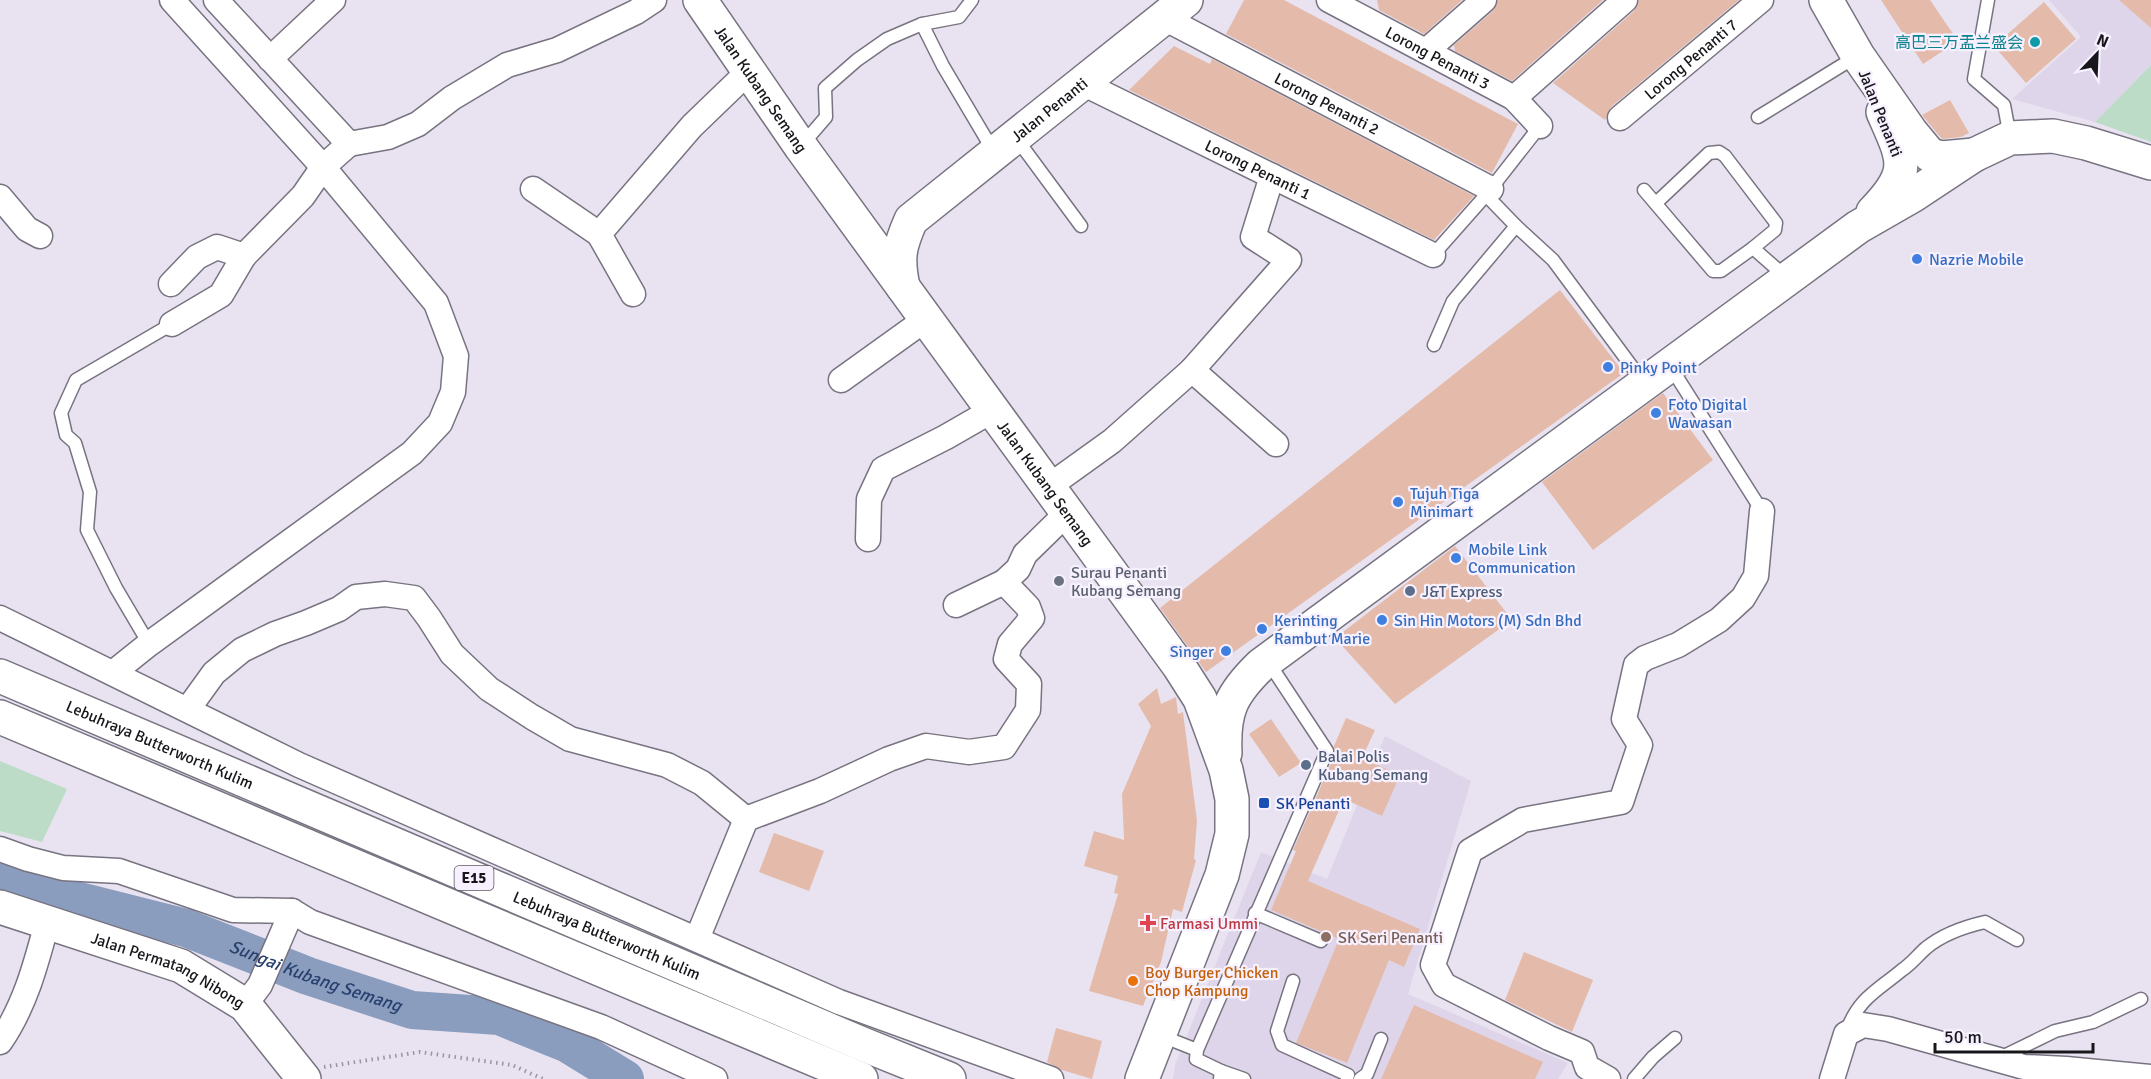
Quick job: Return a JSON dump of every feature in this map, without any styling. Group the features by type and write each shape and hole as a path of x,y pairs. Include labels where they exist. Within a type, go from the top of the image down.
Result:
{"main road":[{"name":"Jalan Penanti","path":"1826,0 1858,56 1911,132 1930,155 1942,158 1974,155"},
{"name":"Jalan Kubang Semang","path":"705,2 748,72 801,147 1179,666 1200,699 1226,770 1232,799 1232,834 1222,875 1142,1079"},
{"name":"Jalan Penanti","path":"911,220 1175,7"},
{"name":"Jalan Penanti","path":"1858,56 1898,147 1902,168 1898,181 1886,198 1858,227"},
{"path":"1226,770 1224,731 1228,710 1241,684 1264,663 1858,227 1912,196 1974,155 2010,138 2053,136 2086,143 2151,163"},
{"path":"840,201 864,217 886,221 911,220 899,250 898,264 903,287"},
{"path":"1179,666 1201,675 1221,675 1264,663"},
{"name":"Lebuhraya Butterworth Kulim","path":"0,676 838,1034 949,1079"},
{"name":"Lebuhraya Butterworth Kulim","path":"0,717 861,1079"},
{"name":"Jalan Permatang Nibong","path":"2,907 181,966 253,995 302,1075"}],"street":[{"path":"114,672 149,644 412,453 440,423 453,392 456,356 436,303 323,167 172,0"},
{"path":"216,0 349,144"},
{"path":"270,59 333,0"},
{"path":"172,324 221,295 244,256 303,196 323,167 349,144 388,137 418,124 452,98 507,65 557,50 636,12 654,0"},
{"path":"1426,51 1484,0"},
{"path":"1514,98 1626,0"},
{"name":"Lorong Penanti 7","path":"1620,118 1761,0"},
{"name":"Lorong Penanti 3","path":"1346,4 1426,51 1514,98 1540,126"},
{"name":"Lorong Penanti 2","path":"1175,7 1489,192"},
{"path":"599,234 692,126 748,72"},
{"name":"Lorong Penanti 1","path":"1082,83 1433,255"},
{"path":"1048,487 1112,441 1192,370 1289,260 1253,237 1272,176"},
{"path":"534,189 599,234 633,294"},
{"path":"0,196 27,229 40,236"},
{"path":"171,284 197,257 217,247 244,256"},
{"path":"841,380 926,319"},
{"path":"1192,370 1276,444"},
{"path":"868,539 869,499 883,469 993,410"},
{"path":"1608,1079 1582,1073 1582,1052 1549,1038 1444,985 1433,965 1470,851 1523,820 1621,802 1640,746 1624,719 1636,665 1645,657 1678,645 1719,620 1743,598 1756,576 1762,511"},
{"path":"956,605 1004,582 1018,569 1025,554 1068,513"},
{"path":"697,939 746,819 820,791 889,759 926,746 969,752 1004,747 1028,710 1029,684 1006,659 1010,644 1032,618 1028,607 1004,582"},
{"path":"188,709 214,673 242,650 275,634 339,609 356,597 385,594 414,598 452,654 489,689 570,739 667,765 702,783 746,819"},
{"path":"0,618 114,672 299,765 839,1002 1051,1079"},
{"path":"0,849 63,868 119,871 233,910 310,921 601,1027 715,1079"},
{"path":"253,995 290,917"},
{"path":"0,1041 13,1023 33,974 47,922"},
{"path":"1832,1079 1846,1034 1863,1025 1887,1029 2024,1067 2151,1077"}],"lane":[{"path":"801,147 826,117 825,88 857,60 887,39 922,24 959,17 972,0"},
{"path":"1988,0 1974,79 2004,105 2010,138"},
{"path":"922,24 943,66 1005,145 1081,226"},
{"path":"1758,117 1858,56"},
{"path":"1433,255 1489,192 1540,126"},
{"path":"1644,190 1713,271 1721,271 1775,230 1776,223 1725,156 1719,152 1709,153 1656,203"},
{"path":"1489,192 1516,226 1552,260 1657,374 1762,511"},
{"path":"1434,345 1453,301 1516,226"},
{"path":"1753,248 1788,278"},
{"path":"149,644 116,588 87,530 90,492 75,443 66,435 61,413 76,380 172,324"},
{"path":"1244,1079 1221,1075 1196,1059 1197,1050 1327,751 1264,663"},
{"path":"1255,913 1321,941"},
{"path":"1846,1034 1858,1006 1940,939 1962,928 1985,922 2017,940"},
{"path":"1293,981 1277,1031 1282,1045 1353,1078 1367,1074 1381,1040"},
{"path":"1996,1060 2055,1031 2094,1022 2141,999"},
{"path":"1158,1034 1197,1050"},
{"path":"1634,1079 1653,1057 1675,1038"}],"path":[{"path":"302,1075 420,1052 512,1065 543,1079"}],"shaded area":[{"path":"2049,0 2151,0 2151,65 2095,122 2012,99 2081,37"},
{"name":"SK Seri Penanti","path":"1385,736 1471,781 1408,994 1568,1063 1558,1079 1173,1079 1175,1065 1261,852 1327,879"}],"green space":[{"path":"2151,65 2151,142 2095,122"},
{"path":"0,761 67,789 42,842 0,831"}],"building":[{"path":"1244,0 1284,0 1518,124 1492,173 1226,34"},
{"path":"1377,0 1462,0 1424,34 1379,10"},
{"path":"1498,0 1603,0 1512,81 1455,51 1454,45 1493,11"},
{"path":"1639,0 1739,0 1611,107 1605,120 1553,83 1634,11"},
{"path":"1881,0 1930,0 1958,41 1923,64"},
{"path":"2119,0 2151,0 2151,28"},
{"name":"高巴三万盂兰盛会","path":"2044,2 2076,39 2026,83 1994,46"},
{"path":"1174,46 1210,64 1212,59 1474,196 1434,240 1129,90"},
{"path":"1950,100 1969,133 1961,137 1943,139 1922,115"},
{"path":"1560,290 1624,373 1206,672 1160,608"},
{"path":"1663,393 1713,460 1593,550 1542,482"},
{"path":"1455,546 1512,620 1395,704 1335,638"},
{"path":"1157,688 1161,704 1176,697 1178,714 1183,712 1197,821 1194,859 1196,860 1182,912 1173,909 1161,962 1143,1006 1089,991 1118,894 1114,893 1118,876 1084,866 1094,831 1124,840 1122,794 1151,726 1138,704"},
{"path":"1346,718 1375,730 1362,758 1400,775 1382,816 1344,799 1308,881 1420,929 1404,967 1389,960 1347,1063 1296,1043 1339,939 1271,910 1296,851 1293,850 1335,754 1334,746"},
{"path":"1271,719 1301,763 1279,777 1249,734"},
{"path":"774,833 824,851 809,891 759,872"},
{"path":"1524,952 1593,980 1572,1032 1505,1000"},
{"path":"1414,1005 1543,1062 1535,1079 1381,1079"},
{"path":"1056,1028 1102,1041 1092,1079 1062,1070 1047,1062"}],"waterway":[{"name":"Sungai Kubang Semang","path":"0,874 67,898 186,928 308,976 412,1010 499,1016 568,1044 625,1079"}],"place":[{"name":"高巴三万盂兰盛会","path":"2035,42"},
{"name":"Nazrie Mobile","path":"1917,259"},
{"name":"Pinky Point","path":"1608,367"},
{"name":"Foto Digital Wawasan","path":"1656,413"},
{"name":"Tujuh Tiga Minimart","path":"1398,502"},
{"name":"Mobile Link Communication","path":"1456,558"},
{"name":"Surau Penanti Kubang Semang","path":"1059,581"},
{"name":"J&T Express","path":"1410,591"},
{"name":"Sin Hin Motors (M) Sdn Bhd","path":"1382,620"},
{"name":"Kerinting Rambut Marie","path":"1262,629"},
{"name":"Singer","path":"1226,651"},
{"name":"Balai Polis Kubang Semang","path":"1306,765"},
{"name":"SK Penanti","path":"1264,803"},
{"name":"Farmasi Ummi","path":"1148,923"},
{"name":"SK Seri Penanti","path":"1326,937"},
{"name":"Boy Burger Chicken Chop Kampung","path":"1133,981"}]}
